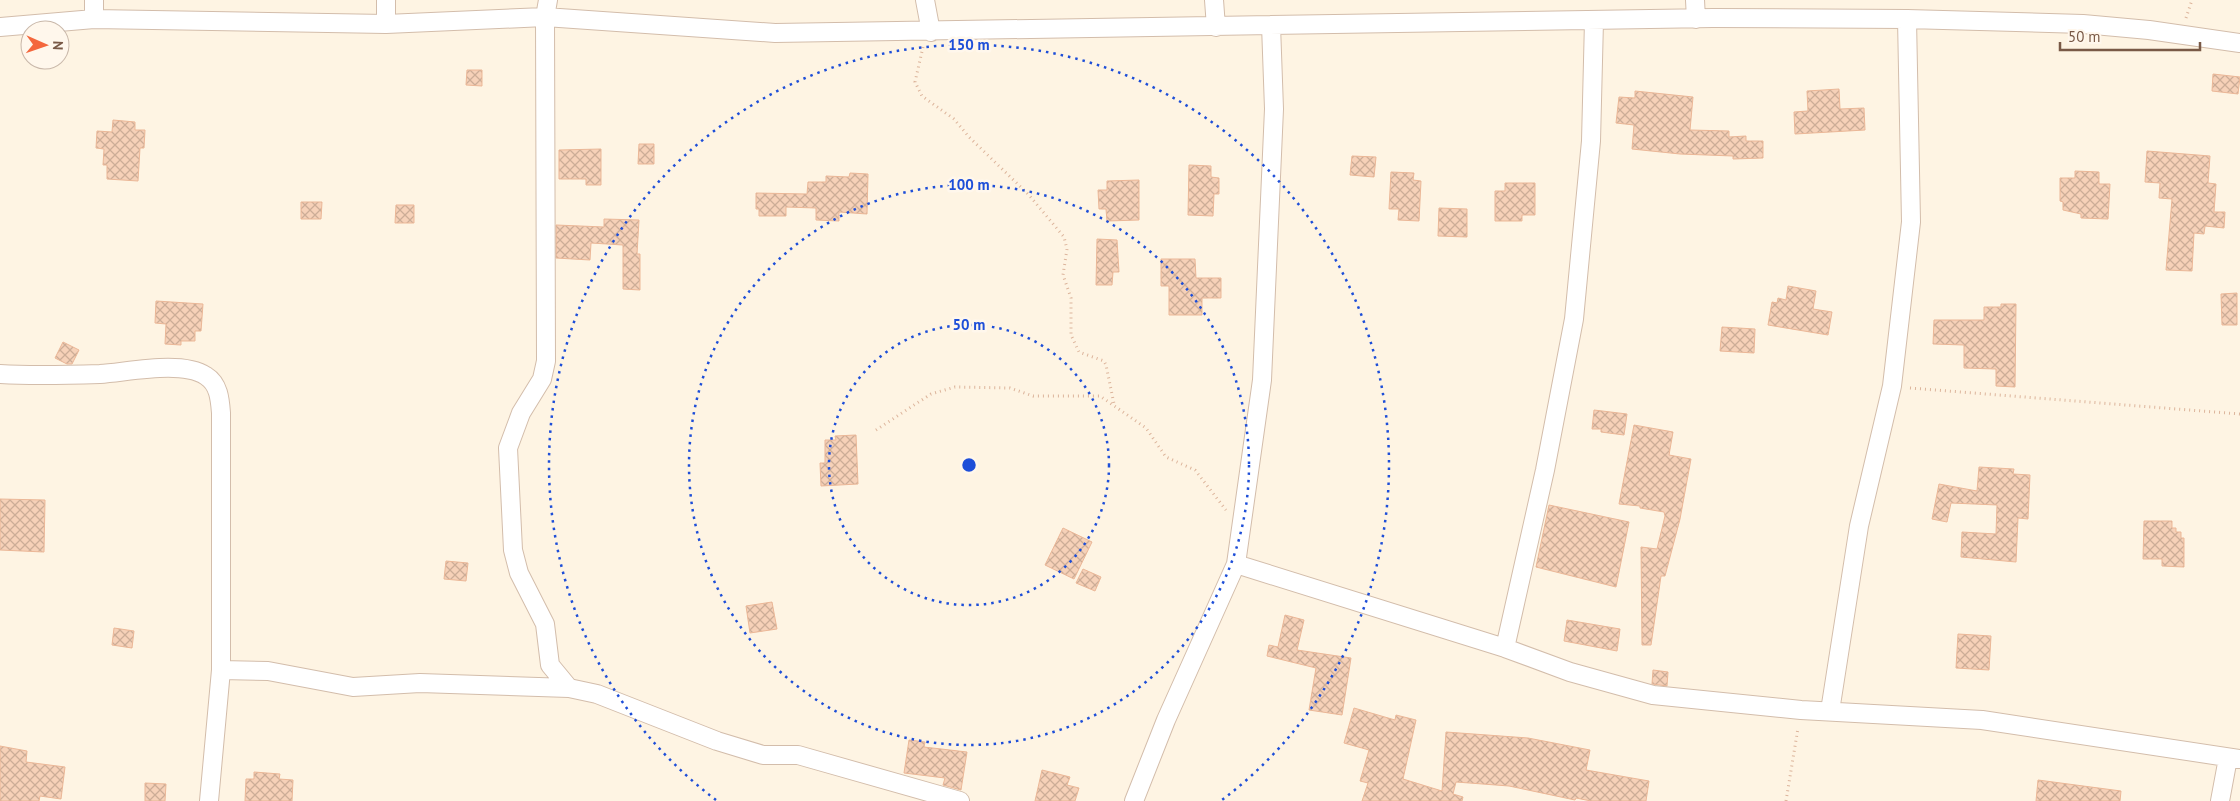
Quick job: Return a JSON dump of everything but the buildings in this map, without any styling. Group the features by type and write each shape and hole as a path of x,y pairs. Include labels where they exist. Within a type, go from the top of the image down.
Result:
{"street":[{"path":"94,0 94,19"},
{"path":"386,0 386,24"},
{"path":"925,0 929,32"},
{"path":"1214,0 1216,27"},
{"path":"1695,0 1696,19"},
{"path":"0,27 94,19 386,24 547,9 775,33 1696,19 1907,20 2083,24 2150,30 2240,43"},
{"path":"547,9 546,362 542,379 521,413 509,444 509,479 513,550 518,573 545,624 550,665 569,688"},
{"path":"1830,711 1859,526 1892,386 1911,222 1907,20"},
{"path":"1505,648 1545,470 1574,319 1591,141 1594,21"},
{"path":"1134,801 1166,720 1236,564 1262,380 1274,118 1272,24"},
{"path":"0,374 99,374 173,368 200,373 207,376 217,386 221,413 221,670 209,801"},
{"path":"1236,564 1505,648 1570,672 1653,695 1801,710 1982,720 2234,759 2220,801"},
{"path":"221,670 268,671 352,687 420,683 569,688 597,694 711,740 771,756 798,755 960,801"}],"path":[{"path":"929,32 916,76 917,88 922,96 954,118 969,137 1029,194 1042,213 1064,237 1067,250 1064,275 1071,298 1071,335 1079,352 1104,361 1114,404"},
{"path":"1892,386 2240,414"},
{"path":"876,430 931,394 955,387 1010,388 1033,396 1100,396 1150,430 1166,456 1190,466 1200,475 1221,502 1239,536"},
{"path":"1786,801 1801,710"}]}
